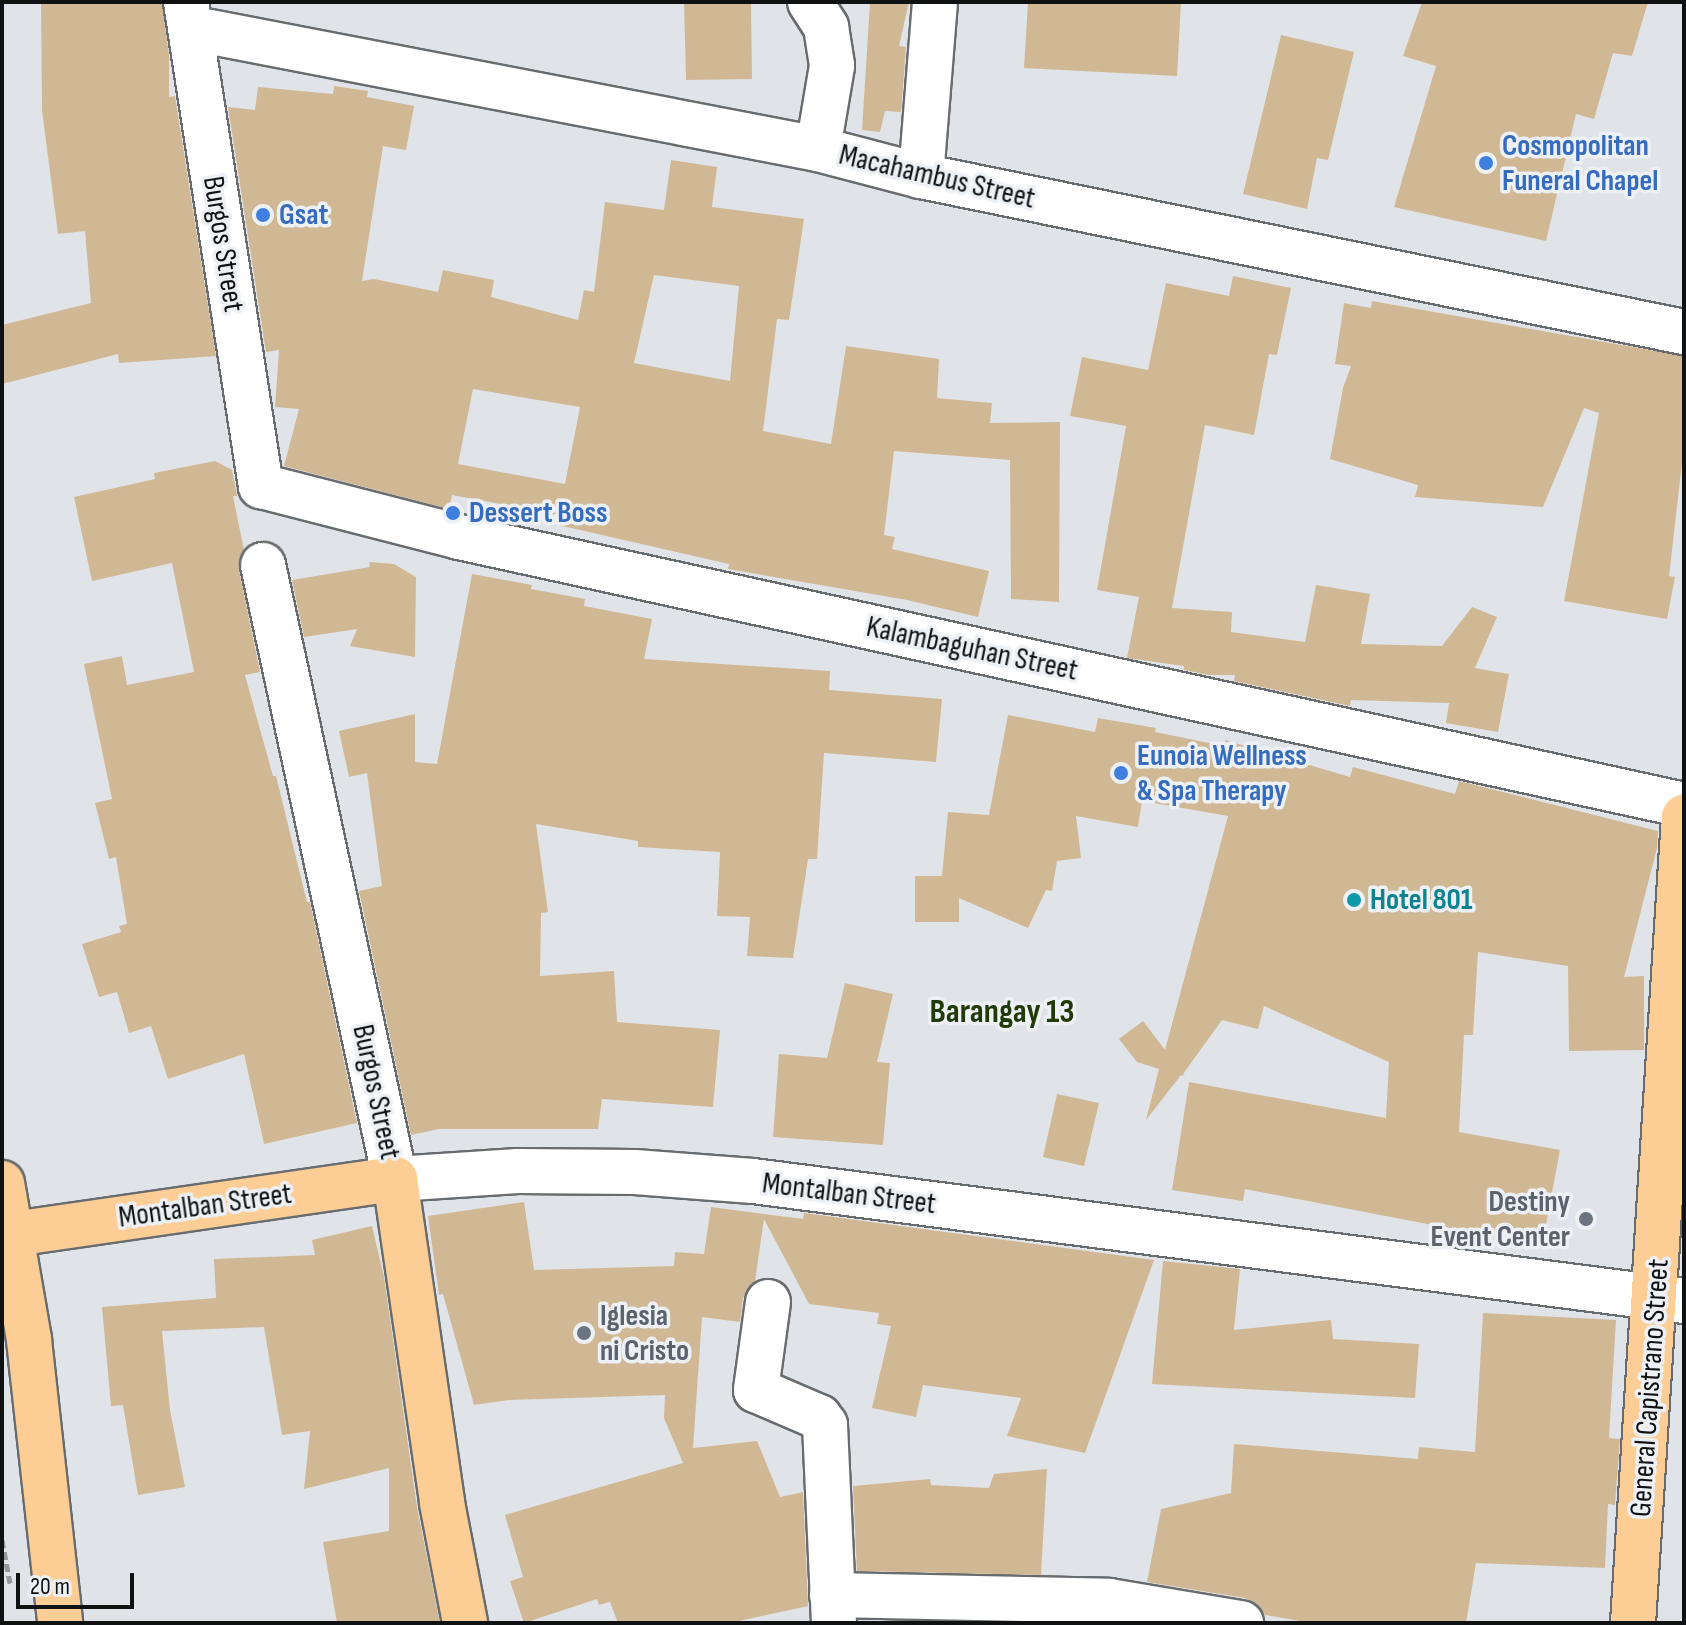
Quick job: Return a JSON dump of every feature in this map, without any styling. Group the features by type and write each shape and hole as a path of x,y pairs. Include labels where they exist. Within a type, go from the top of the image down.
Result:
{"main road":[{"name":"General Capistrano Street","path":"1633,1623 1670,1299 1684,817"},
{"name":"Montalban Street","path":"13,1234 395,1179"},
{"name":"Burgos Street","path":"395,1179 442,1503 465,1623"},
{"path":"2,1183 31,1355 60,1623"}],"street":[{"path":"810,2 826,27 832,66 818,149"},
{"path":"921,176 935,2"},
{"name":"Macahambus Street","path":"188,15 818,149 921,176 1684,332"},
{"name":"Burgos Street","path":"188,15 261,486"},
{"name":"Kalambaguhan Street","path":"261,486 459,537 1684,805"},
{"name":"Burgos Street","path":"263,565 395,1179"},
{"name":"Montalban Street","path":"395,1179 518,1171 635,1172 753,1181 1670,1299"},
{"path":"768,1302 756,1390 819,1417 825,1425 833,1609 1109,1601 1241,1623"}],"building":[{"path":"41,2 162,2 169,55 169,97 175,96 216,356 119,363 118,354 2,384 2,325 91,303 85,231 58,234 42,110"},
{"path":"684,2 751,2 752,79 686,80"},
{"path":"870,2 909,2 899,46 906,47 901,112 885,111 880,132 862,130"},
{"path":"1028,2 1181,2 1177,76 1024,68"},
{"name":"Cosmopolitan Funeral Chapel","path":"1422,2 1648,2 1632,56 1613,53 1594,119 1576,114 1546,241 1394,207 1436,66 1403,56"},
{"path":"1281,35 1354,52 1328,160 1317,158 1307,209 1243,194"},
{"path":"334,86 368,91 367,97 414,106 406,150 383,146 362,281 374,279 438,292 443,270 494,280 491,297 578,320 584,290 594,292 605,202 664,210 671,160 717,167 712,207 804,219 789,320 777,319 763,431 831,444 846,346 939,359 937,398 992,403 990,423 1060,422 1059,602 1011,599 1010,460 894,451 884,535 895,537 892,549 989,571 978,617 907,600 728,569 729,564 558,525 560,515 452,495 449,509 284,466 299,409 275,407 279,350 266,352 228,107 255,110 258,87 333,94","holes":["654,275 739,286 730,381 634,363","473,389 580,407 565,484 458,464"]},
{"path":"1233,276 1291,288 1277,355 1269,354 1254,435 1205,425 1172,608 1232,612 1231,632 1305,642 1316,585 1370,594 1361,644 1442,646 1472,607 1497,617 1475,668 1509,674 1498,732 1446,723 1449,703 1351,700 1350,706 1234,681 1235,675 1209,675 1184,670 1184,666 1127,658 1139,597 1097,590 1126,426 1070,416 1082,357 1148,370 1166,283 1229,296"},
{"path":"1372,301 1684,356 1684,446 1669,576 1675,577 1667,619 1564,601 1599,413 1584,408 1543,507 1415,497 1418,485 1330,459 1343,388 1351,366 1335,364 1344,303 1371,308"},
{"path":"215,461 232,470 237,496 233,496 244,550 239,570 260,672 245,675 273,776 276,776 307,902 310,902 357,1123 264,1144 244,1054 168,1079 151,1026 129,1033 117,992 99,997 82,944 121,932 119,926 127,924 116,857 109,859 95,803 112,799 84,664 122,656 127,685 194,672 172,563 92,581 74,497 155,479 154,473"},
{"path":"369,562 394,564 416,577 415,657 350,646 357,629 304,637 292,580 370,567"},
{"path":"472,574 585,599 584,606 652,619 644,659 830,671 829,690 942,699 936,762 824,753 817,859 808,859 793,958 747,956 750,917 717,916 720,852 638,847 638,841 536,824 548,912 541,913 540,976 614,971 617,1022 720,1030 713,1107 602,1099 598,1129 439,1129 411,1135 359,891 382,886 367,773 349,777 339,731 415,714 415,762 437,764"},
{"path":"1008,715 1095,732 1098,718 1156,728 1155,732 1224,746 1225,740 1350,777 1353,767 1455,794 1459,781 1658,831 1657,848 1624,977 1644,976 1644,1050 1569,1051 1568,966 1478,952 1473,1035 1464,1035 1459,1132 1560,1150 1542,1246 1245,1189 1243,1201 1172,1190 1189,1082 1386,1118 1389,1062 1264,1006 1258,1029 1222,1020 1183,1074 1185,1076 1181,1075 1146,1120 1159,1069 1137,1062 1119,1039 1143,1021 1165,1050 1228,816 1142,801 1138,827 1076,816 1081,858 1057,861 1052,891 1046,890 1028,928 959,898 959,922 915,922 915,876 942,876 948,812 989,815"},
{"path":"845,983 893,994 877,1062 890,1063 883,1145 773,1137 779,1054 827,1058"},
{"path":"1057,1094 1099,1103 1084,1166 1043,1157"},
{"path":"524,1202 534,1270 674,1266 675,1252 704,1254 711,1207 803,1219 804,1213 1154,1260 1085,1453 1007,1436 1021,1398 923,1385 916,1417 872,1408 891,1326 877,1324 879,1313 809,1304 764,1219 755,1281 743,1298 740,1322 702,1317 693,1448 757,1441 780,1497 803,1492 808,1606 730,1623 618,1623 610,1602 599,1605 597,1599 524,1623 510,1581 523,1577 505,1515 683,1463 664,1418 665,1395 509,1400 474,1405 443,1294 439,1295 428,1216"},
{"path":"372,1226 384,1277 417,1507 440,1623 337,1623 323,1542 389,1531 389,1468 304,1489 310,1431 282,1435 264,1327 162,1331 170,1410 185,1487 138,1495 123,1405 111,1406 102,1307 216,1298 214,1259 315,1255 312,1240"},
{"path":"1163,1261 1240,1269 1234,1330 1331,1320 1333,1339 1419,1344 1415,1398 1152,1384"},
{"path":"1483,1313 1616,1320 1609,1438 1620,1439 1615,1505 1608,1504 1605,1568 1476,1563 1466,1623 1311,1623 1265,1615 1257,1604 1245,1598 1147,1582 1161,1509 1231,1493 1234,1444 1418,1459 1419,1447 1475,1452"},
{"path":"1047,1469 1041,1575 857,1571 853,1486 930,1479 931,1485 989,1488 994,1474"}],"place":[{"name":"Cosmopolitan Funeral Chapel","path":"1486,163"},
{"name":"Gsat","path":"263,215"},
{"name":"Dessert Boss","path":"453,513"},
{"name":"Eunoia Wellness & Spa Therapy","path":"1121,773"},
{"name":"Hotel 801","path":"1354,900"},
{"name":"Destiny Event Center","path":"1586,1219"},
{"name":"Iglesia ni Cristo","path":"584,1333"}],"district":[{"name":"Barangay 13","path":"1002,1012"}]}
